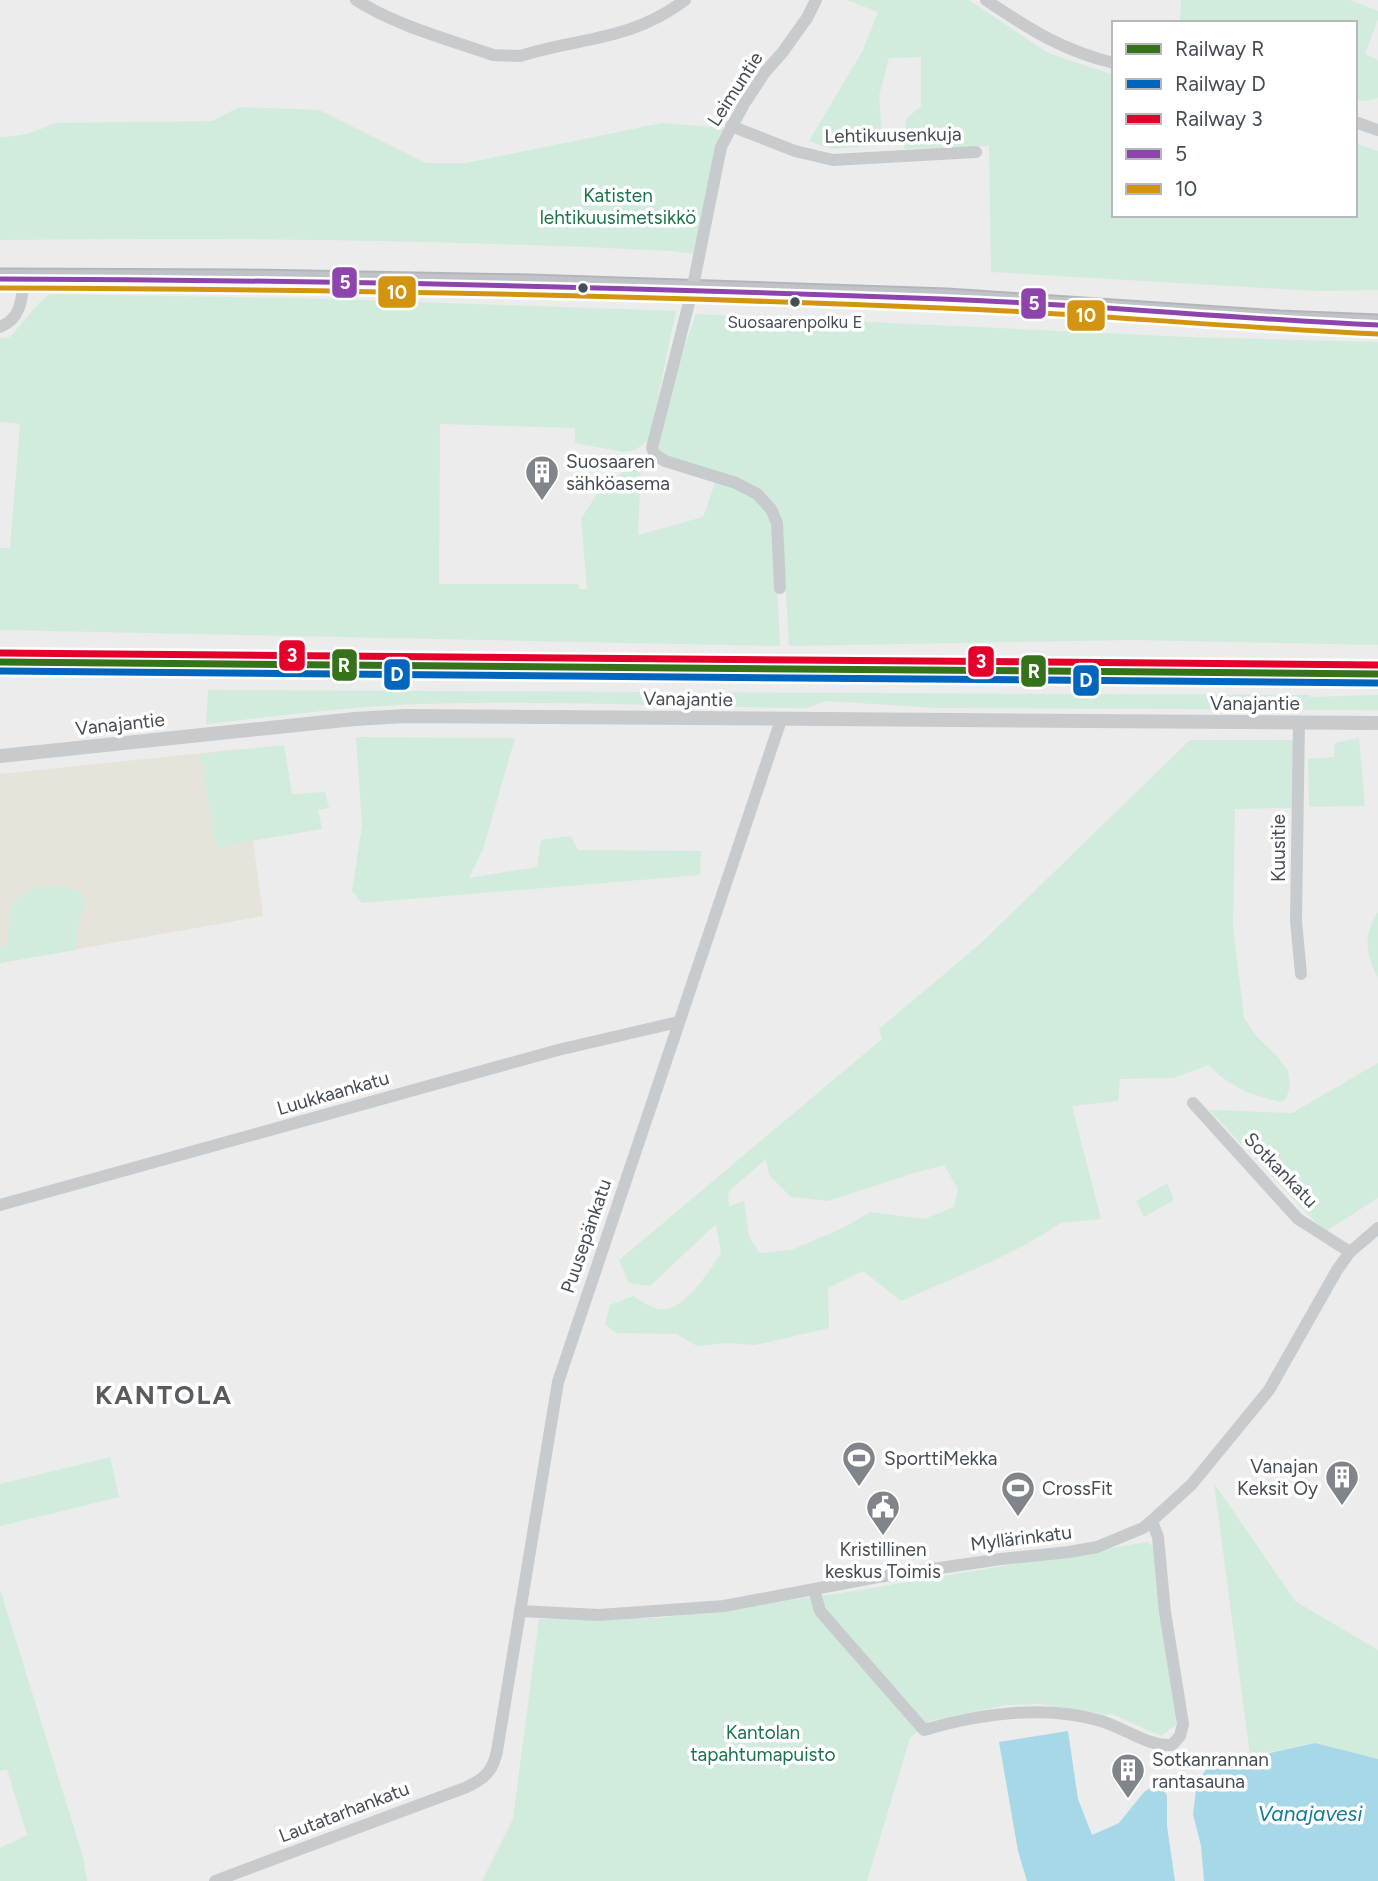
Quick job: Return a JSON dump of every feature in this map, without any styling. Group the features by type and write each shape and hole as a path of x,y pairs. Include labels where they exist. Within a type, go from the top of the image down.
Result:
{"highway":[{"path":"0,279 262,280 947,299 1378,325"}],"street":[{"path":"355,0 397,21 493,55 520,56 631,31 664,16 685,0"},
{"name":"Leimuntie","path":"780,588 777,523 771,509 757,494 736,483 665,461 652,450 692,291 721,148 765,72 807,18 816,0"},
{"path":"986,0 1048,40 1069,50 1112,62"},
{"path":"1357,123 1378,130"},
{"name":"Lehtikuusenkuja","path":"732,126 795,150 833,160 976,152"},
{"path":"0,327 8,324 18,311 24,279"},
{"name":"Vanajantie","path":"0,756 380,717 1378,723"},
{"name":"Puusepänkatu","path":"486,1778 495,1760 558,1381 781,720"},
{"name":"Kuusitie","path":"1298,722 1296,921 1301,974"},
{"name":"Luukkaankatu","path":"0,1205 558,1050 678,1021"},
{"name":"Sotkankatu","path":"1193,1103 1298,1219 1350,1252"},
{"name":"Myllärinkatu","path":"520,1611 599,1615 724,1606 878,1577 1069,1552 1097,1546 1143,1528 1192,1483 1257,1407 1350,1252 1378,1228"},
{"path":"814,1589 820,1611 924,1730 987,1715 1058,1712 1102,1721 1159,1745 1172,1745 1181,1736 1183,1724 1165,1612 1158,1537 1152,1521"},
{"name":"Lautatarhankatu","path":"215,1881 486,1778"}],"shaded area":[{"path":"241,749 263,916 0,963 0,774"}],"green space":[{"path":"847,0 969,0 1048,53 1112,74 1112,217 1357,217 1357,144 1378,151 1378,290 1316,291 991,272 989,146 904,149 906,119 921,106 921,57 889,58 879,96 883,145 831,149 809,141 863,50 878,12"},
{"path":"1181,0 1351,0 1378,11 1378,19 1365,54 1378,60 1378,98 1357,100 1357,21 1180,21"},
{"name":"Katisten lehtikuusimetsikkö","path":"239,107 319,110 426,163 466,163 662,123 727,128 695,254 588,247 420,242 252,239 0,240 0,137 28,133 54,123 212,121"},
{"path":"50,294 335,299 676,311 649,440 635,450 624,452 575,443 575,428 440,424 439,584 579,584 579,589 587,589 581,519 600,489 633,465 641,465 638,535 703,517 716,480 743,491 765,508 774,524 780,646 0,630 0,548 10,548 20,424 0,422 0,338 10,337"},
{"path":"696,314 1188,337 1378,342 1378,645 1134,640 789,646 782,523 777,507 661,453 657,448 682,353"},
{"path":"208,690 1310,697 1378,695 1378,710 937,708 826,701 807,708 472,703 369,707 206,724"},
{"path":"356,737 515,738 483,849 469,878 537,867 541,840 571,836 578,850 701,851 700,875 362,903 352,891 362,826"},
{"path":"1359,738 1365,806 1309,807 1308,759 1334,757 1335,743"},
{"path":"1190,740 1292,740 1292,808 1235,809 1233,926 1244,1018 1257,1037 1288,1071 1290,1086 1286,1099 1281,1102 1242,1090 1209,1065 1173,1078 1120,1079 1118,1101 1072,1106 1101,1219 1061,1223 991,1262 901,1301 863,1271 828,1288 829,1328 755,1345 726,1343 697,1346 676,1334 616,1333 605,1324 610,1305 633,1296 663,1310 676,1306 691,1293 721,1253 716,1224 650,1286 629,1283 619,1260 882,1039 879,1029 981,943","holes":["766,1159 769,1175 791,1197 828,1201 944,1165 958,1189 954,1207 924,1219 870,1212 845,1227 791,1250 760,1253 749,1237 744,1201 729,1206 728,1192"]},
{"path":"284,745 292,794 325,792 329,808 318,810 322,829 216,847 200,754"},
{"path":"66,886 84,895 85,904 78,924 76,950 0,963 0,948 6,947 12,901 33,888"},
{"path":"1378,912 1378,977 1370,961 1368,936"},
{"path":"1378,1063 1378,1198 1325,1232 1209,1110 1292,1113"},
{"path":"1167,1183 1174,1200 1144,1217 1136,1201"},
{"path":"110,1457 119,1497 0,1526 0,1484"},
{"path":"1214,1483 1295,1601 1378,1650 1378,1759 1315,1743 1250,1756"},
{"name":"Kantolan tapahtumapuisto","path":"1147,1542 1154,1547 1178,1694 1176,1725 1161,1736 1112,1714 1042,1704 1006,1705 930,1721 910,1738 867,1881 482,1881 513,1819 539,1619 659,1618 835,1594"},
{"path":"0,1589 83,1857 87,1881 0,1881 0,1848 27,1835 7,1769 0,1771"}],"water":[{"path":"1068,1731 1078,1799 1092,1835 1119,1823 1144,1792 1155,1785 1162,1788 1167,1795 1167,1826 1175,1881 1027,1881 1018,1851 999,1742"},
{"name":"Vanajavesi","path":"1315,1743 1378,1759 1378,1881 1204,1881 1201,1846 1193,1814 1197,1782 1208,1767"}],"rail line":[{"name":"3","path":"0,653 1378,665"},
{"name":"R","path":"0,662 1378,674"},
{"name":"D","path":"0,671 1378,683"}],"transit line":[{"name":"5","path":"0,279 353,283 824,295 997,301 1378,325"},
{"name":"10","path":"0,288 471,294 824,303 996,310 1378,334"}],"place":[{"name":"Suosaarenpolku E","path":"795,302"},
{"name":"Suosaaren sähköasema","path":"542,502"},
{"name":"SporttiMekka","path":"859,1488"},
{"name":"Vanajan Keksit Oy","path":"1342,1507"},
{"name":"CrossFit","path":"1018,1518"},
{"name":"Kristillinen keskus Toimis","path":"883,1537"},
{"name":"Sotkanrannan rantasauna","path":"1128,1800"}],"district":[{"name":"KANTOLA","path":"164,1395"}]}
